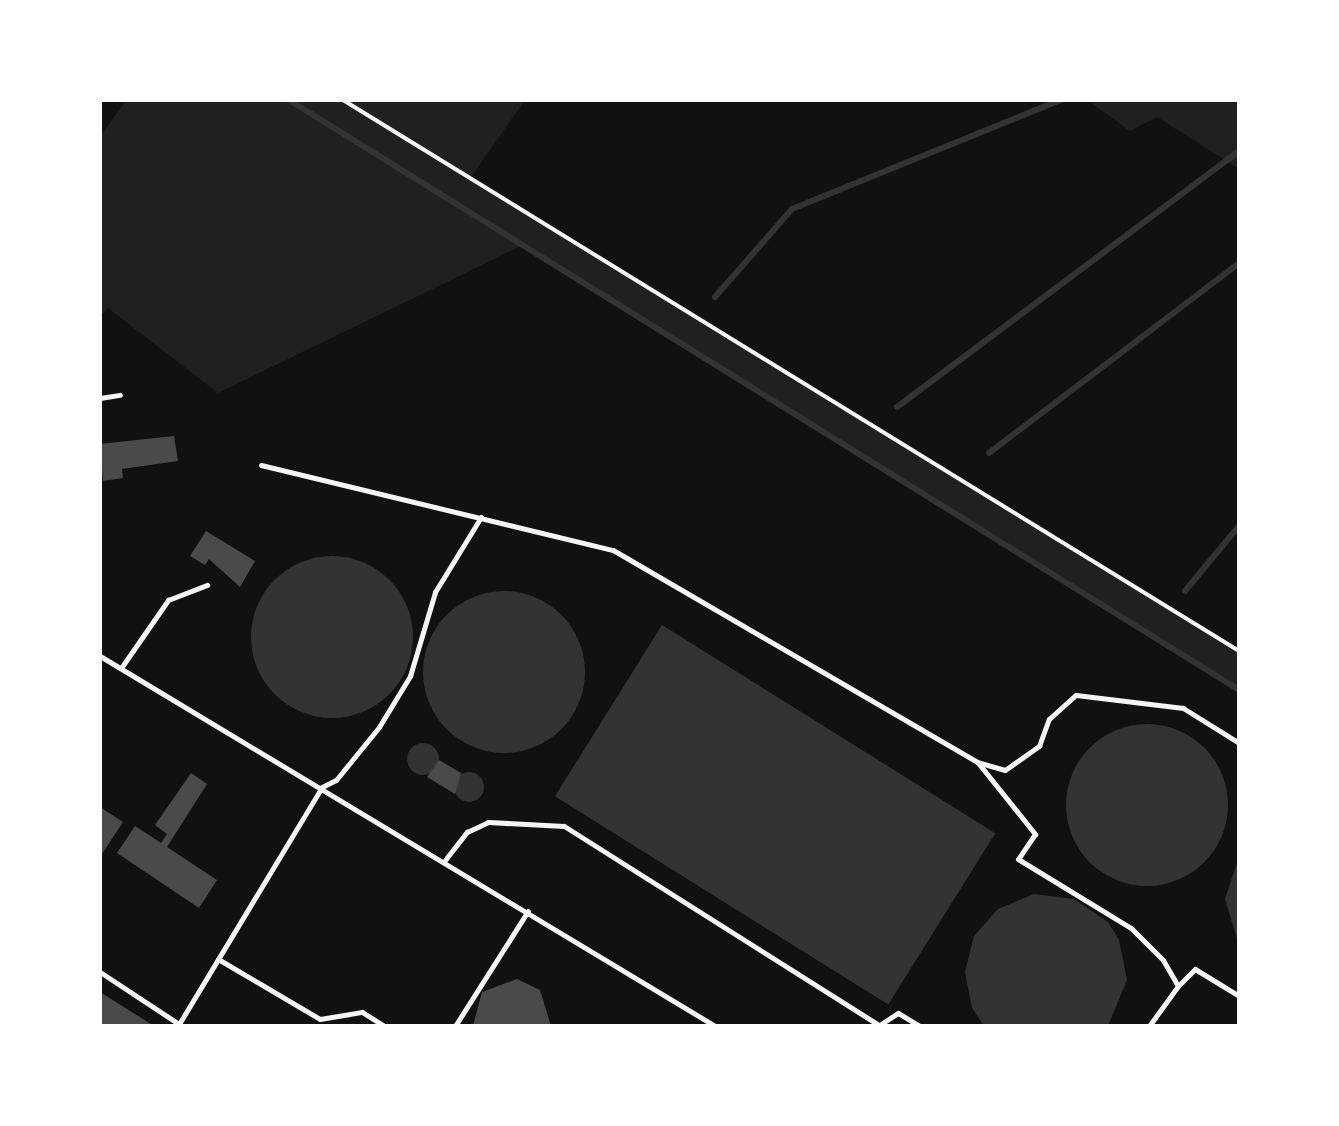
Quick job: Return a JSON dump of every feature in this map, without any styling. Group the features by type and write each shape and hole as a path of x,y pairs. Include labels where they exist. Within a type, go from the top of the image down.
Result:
{"lane":[{"path":"100,398 120,395"},
{"path":"262,465 612,550 977,762 1005,770 1039,746 1049,719 1076,694 1183,708 1239,743"},
{"path":"100,972 179,1024 322,787 336,780 410,676 435,592 481,517"},
{"path":"122,668 168,600 207,584"},
{"path":"100,656 445,860 714,1026"},
{"path":"977,762 1035,834 1018,858 1132,928 1178,986"},
{"path":"445,860 467,832 488,822 564,826 880,1025 898,1013 920,1026"},
{"path":"455,1026 528,911"},
{"path":"218,959 320,1019 362,1012 384,1026"},
{"path":"1149,1026 1195,969 1239,996"}],"path":[{"path":"344,100 1239,651"}],"shaded area":[{"path":"127,100 525,100 471,177 1239,651 1239,690 521,246 218,393 108,308 100,316 100,136"},
{"path":"1239,100 1239,169 1157,117 1130,131 1090,102"},
{"path":"332,556 363,562 389,580 407,606 413,637 407,668 389,694 363,712 332,718 301,712 275,694 257,668 251,637 257,606 275,580 301,562"},
{"path":"504,591 535,597 561,615 579,641 585,672 579,703 561,729 535,747 504,753 473,747 447,729 429,703 423,672 429,641 447,615 473,597"},
{"path":"662,625 995,833 888,1005 555,796"},
{"path":"1147,724 1178,730 1204,748 1222,774 1228,805 1222,836 1204,862 1178,880 1147,886 1116,880 1090,862 1072,836 1066,805 1072,774 1090,748 1116,730"},
{"path":"423,743 434,748 439,759 434,770 423,775 412,770 407,759 412,748"},
{"path":"469,772 480,776 484,787 480,798 469,802 458,798 454,787 458,776"},
{"path":"1239,857 1239,945 1225,899"},
{"path":"1034,894 1074,899 1108,922 1119,940 1127,980 1108,1026 984,1026 972,1008 965,972 974,936 998,909"}],"building":[{"path":"174,436 178,461 122,469 123,478 103,481 100,444"},
{"path":"206,531 255,561 240,587 209,559 205,565 190,556"},
{"path":"439,760 461,773 455,794 427,777"},
{"path":"191,773 207,784 167,847 217,880 199,908 117,853 135,826 161,843 167,834 155,825"},
{"path":"100,807 123,822 100,857"},
{"path":"517,979 540,990 551,1026 473,1026 482,992"},
{"path":"100,992 154,1026 100,1026"}],"waterway":[{"path":"289,100 1239,690"},
{"path":"715,297 792,209 1061,100"},
{"path":"897,407 1239,151"},
{"path":"989,453 1239,263"},
{"path":"1185,591 1239,526"}]}
